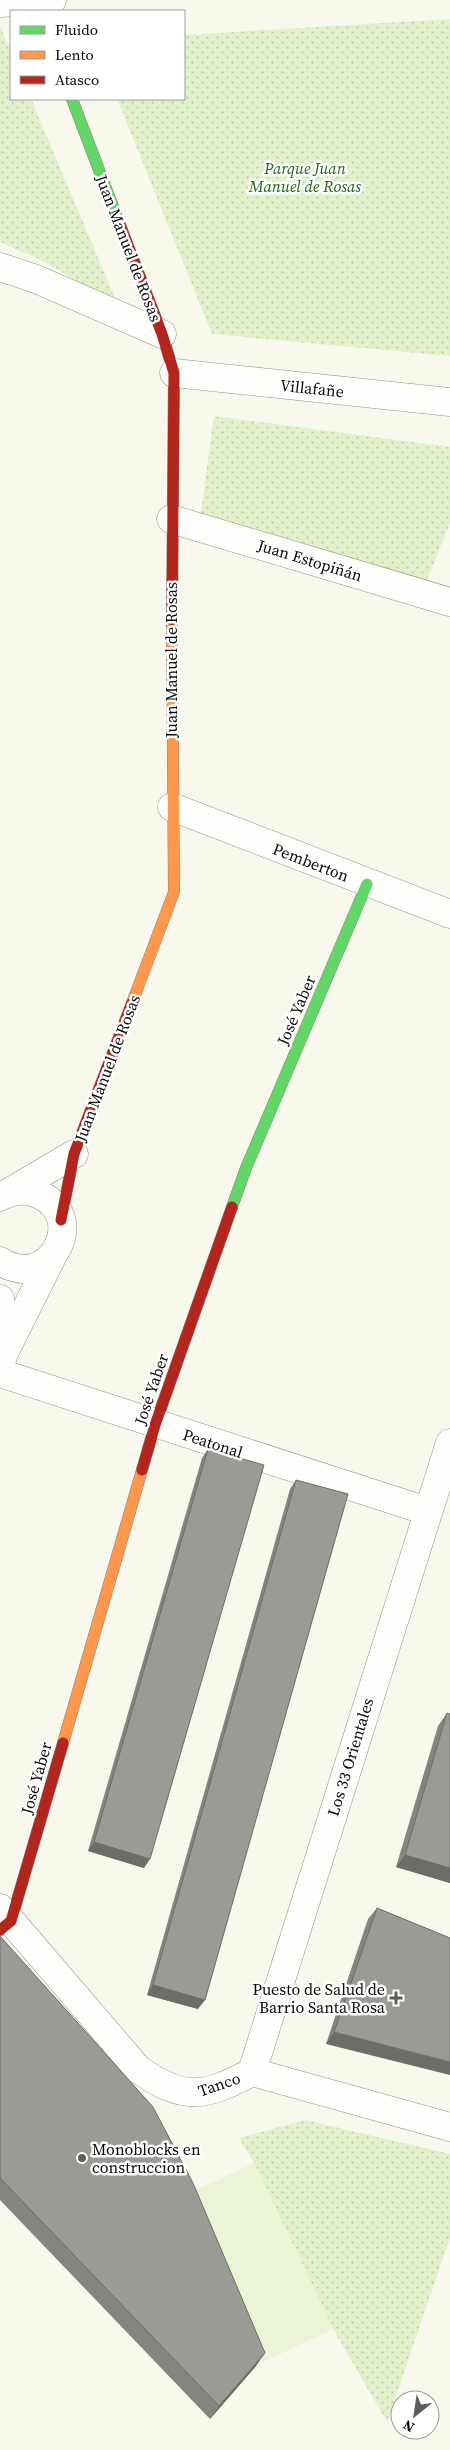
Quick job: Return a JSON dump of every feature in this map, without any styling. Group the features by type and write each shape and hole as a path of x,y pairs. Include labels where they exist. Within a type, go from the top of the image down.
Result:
{"street":[{"path":"0,3 40,3"},
{"name":"Juan Manuel de Rosas","path":"61,1220 74,1154 174,892 171,519 174,373 162,334 72,100"},
{"path":"0,267 36,279 162,334"},
{"name":"Villafañe","path":"174,373 450,402"},
{"name":"Juan Estopiñán","path":"171,519 450,602"},
{"name":"Pemberton","path":"172,807 367,884 450,914"},
{"name":"José Yaber","path":"4,1919 155,1425 246,1168 367,884"},
{"path":"4,1195 74,1154"},
{"path":"1,1364 53,1255 60,1245 62,1232 61,1220 56,1207 46,1198 27,1191 4,1195"},
{"path":"0,1261 8,1266 20,1269 33,1268 44,1263 53,1255"},
{"path":"0,1299 1,1364"},
{"name":"Peatonal","path":"1,1364 155,1425 427,1511"},
{"name":"Los 33 Orientales","path":"252,2072 427,1511 450,1444"},
{"name":"Tanco","path":"4,1919 138,2068 158,2083 192,2094 230,2084 252,2072 450,2127"}],"green space":[{"name":"Parque Juan Manuel de Rosas","path":"450,19 450,356 212,334 117,100 185,100 185,35"},
{"path":"0,26 10,51 10,100 31,100 118,305 41,260 0,242"},
{"path":"214,416 450,447 450,523 422,592 200,519"},
{"path":"305,2120 450,2154 450,2238 398,2390 390,2390 390,2413 387,2422 333,2329 254,2163 239,2138"},
{"path":"254,2163 333,2329 263,2362 184,2196"}],"building":[{"path":"208,1449 264,1465 150,1859 94,1842"},
{"path":"296,1480 348,1494 205,2000 153,1985"},
{"path":"447,1713 450,1714 450,1868 405,1855"},
{"name":"Puesto de Salud de Barrio Santa Rosa","path":"377,1908 450,1938 450,2062 334,2032"},
{"name":"Monoblocks en construccion","path":"0,1936 153,2107 193,2183 265,2353 219,2406 0,2178"}],"traffic: fast":[{"path":"72,100 120,225"},
{"path":"232,1207 246,1168 367,884"}],"traffic: slow":[{"path":"132,1003 174,892 172,620"},
{"path":"63,1743 142,1470"}],"traffic: jam":[{"path":"120,225 162,334 174,373 172,620"},
{"path":"61,1220 74,1154 132,1003"},
{"path":"142,1470 155,1425 232,1207"},
{"path":"0,1930 11,1921 63,1743"}],"place":[{"name":"Puesto de Salud de Barrio Santa Rosa","path":"396,1998"},
{"name":"Monoblocks en construccion","path":"82,2158"}]}
